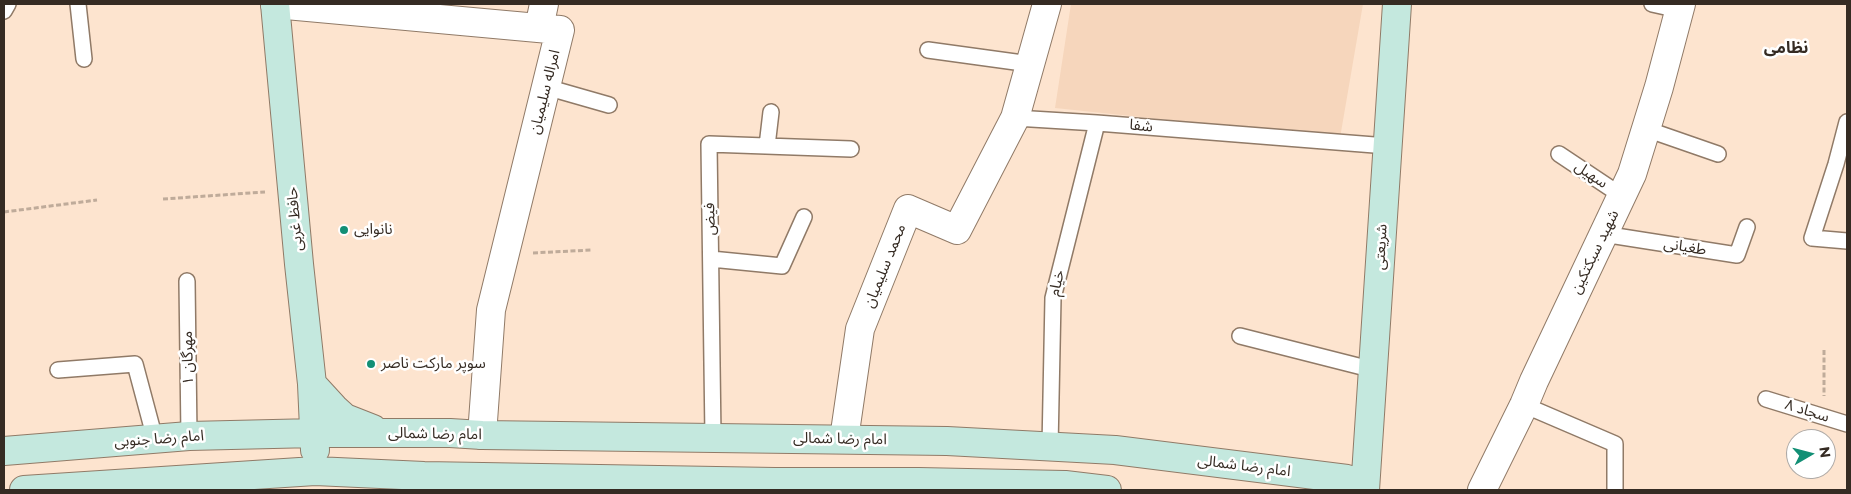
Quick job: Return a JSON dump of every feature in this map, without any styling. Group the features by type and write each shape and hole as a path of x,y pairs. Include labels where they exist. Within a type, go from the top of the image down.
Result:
{"street":[{"name":"امراله سلیمیان","path":"275,4 541,16 560,30 491,310 482,435"},
{"name":"حافظ غربی","path":"275,4 312,384 315,481"},
{"path":"1014,118 1048,4"},
{"name":"شریعتی","path":"1366,490 1397,4"},
{"name":"شهید سبکتکین","path":"1482,490 1632,174 1680,7"},
{"name":"محمد سلیمیان","path":"844,439 860,329 908,209 957,230 1014,118"},
{"path":"312,384 345,418 363,427 386,433"},
{"name":"امام رضا شمالی","path":"315,433 450,433 947,441 1115,450 1347,479 1358,490"},
{"name":"امام رضا جنوبی","path":"4,451 189,436 315,433"},
{"path":"358,433 360,481"},
{"path":"24,490 404,480 739,486 919,482 1106,490"}],"lane":[{"path":"78,4 84,58"},
{"path":"1652,4 1680,7"},
{"path":"928,50 1030,64"},
{"path":"546,87 609,105"},
{"path":"767,146 771,112"},
{"name":"شفا","path":"1014,118 1387,146"},
{"path":"1847,122 1842,164 1812,238 1847,241"},
{"name":"خیام","path":"1050,447 1053,298 1097,123"},
{"path":"1646,129 1718,154"},
{"name":"فیض","path":"713,437 709,144 851,149"},
{"name":"سهیل","path":"1559,154 1622,196"},
{"path":"711,259 782,266 804,217"},
{"name":"طغیانی","path":"1603,234 1737,255 1747,227"},
{"name":"مهرگان ۱","path":"186,281 189,436"},
{"path":"1240,336 1374,370"},
{"path":"58,370 134,364 155,439"},
{"name":"سجاد ۸","path":"1766,399 1847,424"},
{"path":"1524,405 1615,444 1615,490"}],"path":[{"path":"164,198 292,190"},
{"path":"4,212 97,200"},
{"path":"505,254 592,250"},
{"path":"1824,350 1824,416"}],"shaded area":[{"path":"1071,4 1363,4 1340,138 1055,108"}],"place":[{"name":"نانوایی","path":"344,230"},
{"name":"سوپر مارکت ناصر","path":"371,364"}],"district":[{"name":"نظامی","path":"1786,48"}]}
